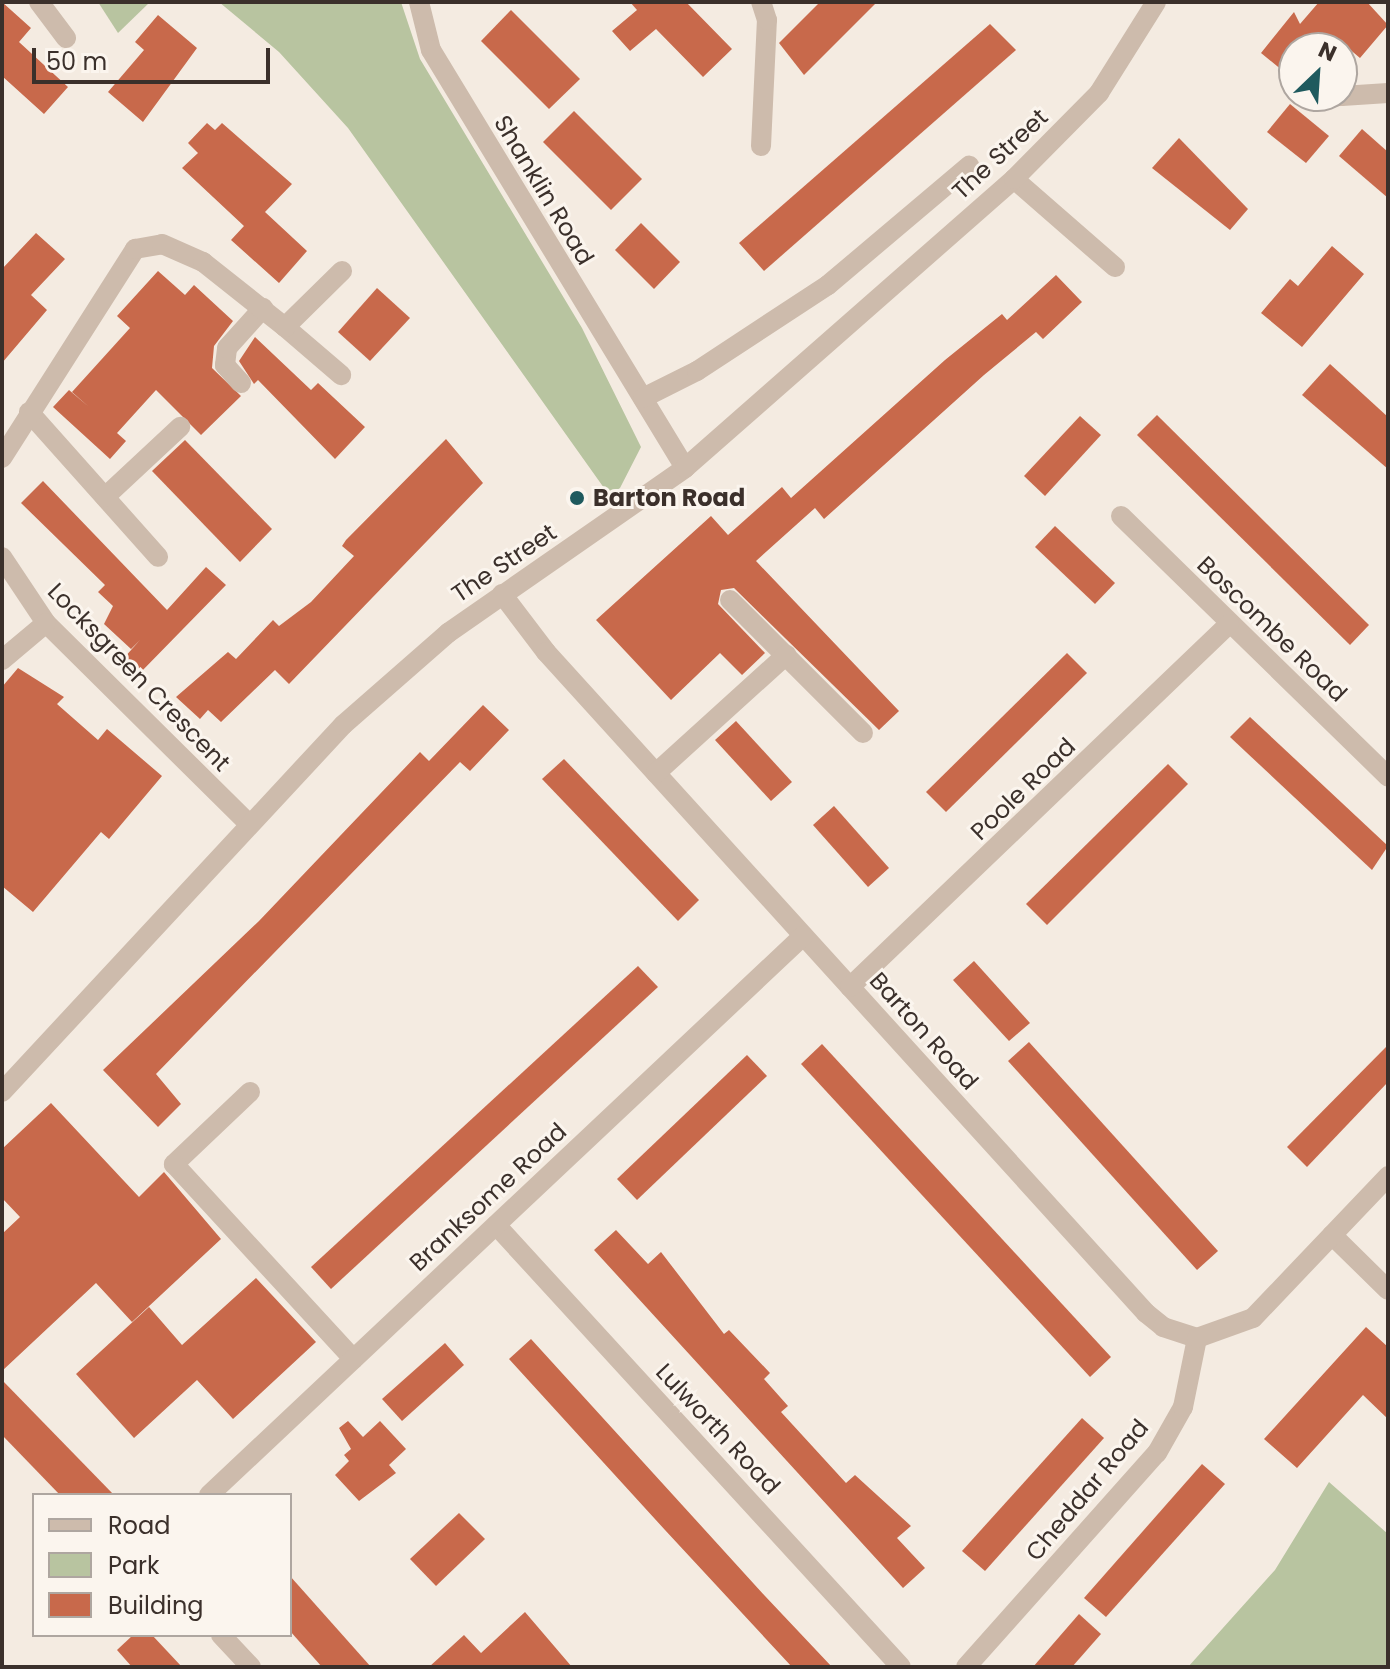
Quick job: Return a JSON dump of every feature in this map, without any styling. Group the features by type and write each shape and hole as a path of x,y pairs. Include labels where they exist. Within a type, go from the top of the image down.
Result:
{"street":[{"path":"39,2 66,38"},
{"name":"Shanklin Road","path":"419,2 431,50 685,468"},
{"name":"The Street","path":"2,1092 343,725 502,594 685,468 1014,179 1099,93 1156,2"},
{"path":"761,146 764,5"},
{"path":"1358,95 1388,93"},
{"path":"643,398 718,358 828,285 969,166"},
{"path":"1014,179 1115,267"},
{"path":"2,458 135,249 162,244 182,251 263,308 341,375"},
{"path":"285,327 342,271"},
{"path":"241,383 225,365 227,348 263,308"},
{"path":"29,412 158,557"},
{"path":"105,497 180,427"},
{"name":"Boscombe Road","path":"1121,516 1388,777"},
{"name":"Locksgreen Crescent","path":"2,557 46,623 249,824"},
{"name":"Barton Road","path":"502,594 656,773 1146,1313 1163,1327 1197,1338"},
{"path":"730,600 863,733"},
{"path":"2,660 46,623"},
{"name":"Poole Road","path":"850,987 1229,624"},
{"path":"656,773 786,655"},
{"name":"Branksome Road","path":"211,1493 803,936"},
{"path":"250,1092 174,1164 353,1359"},
{"path":"1197,1338 1253,1318 1388,1176"},
{"name":"Lulworth Road","path":"496,1225 901,1667"},
{"path":"1332,1235 1388,1290"},
{"name":"Cheddar Road","path":"966,1667 1157,1453 1183,1407 1197,1338"},
{"path":"223,1637 251,1667"}],"green space":[{"path":"98,2 150,2 118,33"},
{"path":"219,2 401,2 420,59 582,328 641,447 620,488 609,495 348,128 279,52"},
{"path":"1329,1482 1388,1534 1388,1667 1188,1667 1275,1570"}],"building":[{"path":"2,2 31,28 19,42 68,87 44,114 2,76"},
{"path":"630,2 686,2 732,49 703,77 656,29 630,51 612,31 637,10"},
{"path":"820,2 877,2 804,75 779,43"},
{"path":"1319,2 1367,2 1388,25 1360,58 1358,32 1278,32 1278,67 1261,53 1294,12 1300,24"},
{"path":"511,10 580,79 549,109 481,41"},
{"path":"158,15 197,48 143,122 108,92 144,50 135,42"},
{"path":"990,24 1016,50 764,271 739,243"},
{"path":"574,111 642,179 611,210 543,142"},
{"path":"1283,112 1300,112 1329,136 1306,163 1267,132"},
{"path":"207,123 215,130 222,123 292,184 265,212 307,251 279,283 231,240 244,226 182,168 198,153 188,143"},
{"path":"1362,129 1388,152 1388,198 1339,156"},
{"path":"1179,138 1248,209 1230,230 1152,168"},
{"path":"641,223 680,262 654,289 615,250"},
{"path":"36,233 65,259 31,295 47,310 2,363 2,269"},
{"path":"1332,246 1364,274 1302,347 1261,313 1290,279 1298,286"},
{"path":"158,271 185,295 194,285 233,321 214,346 212,368 241,396 201,435 156,390 117,433 126,441 110,459 53,407 69,390 89,407 72,392 130,328 117,316"},
{"path":"1056,275 1082,302 1043,339 1036,332 984,375 824,519 815,508 756,561 899,711 879,730 734,588 721,590 718,604 765,653 742,675 720,653 671,700 596,620 711,516 728,535 782,487 791,498 945,360 1002,314 1007,320"},
{"path":"377,288 410,318 370,361 338,332"},
{"path":"255,337 311,390 318,383 365,427 335,459 258,380 254,384 239,361"},
{"path":"1330,364 1388,417 1388,469 1302,395"},
{"path":"1157,415 1369,625 1350,645 1137,435"},
{"path":"1080,416 1101,435 1045,496 1024,476"},
{"path":"446,439 483,483 289,684 275,670 221,722 208,710 200,719 176,697 228,652 236,659 273,620 279,626 311,602 354,556 342,546 346,540"},
{"path":"185,440 272,529 240,562 152,471"},
{"path":"43,481 167,610 206,567 226,585 139,674 123,659 140,640 131,649 104,624 113,606 98,592 105,585 21,503"},
{"path":"1055,526 1115,583 1095,604 1035,547"},
{"path":"1067,653 1087,673 946,812 926,792"},
{"path":"18,668 64,697 57,704 98,740 107,729 162,776 109,839 101,832 33,912 2,886 2,687"},
{"path":"483,705 509,730 470,771 460,762 156,1074 181,1104 158,1127 103,1070 259,921 420,752 429,761"},
{"path":"1250,717 1388,846 1372,870 1230,737"},
{"path":"736,721 792,782 771,801 715,740"},
{"path":"564,759 699,900 678,921 542,779"},
{"path":"1168,764 1188,784 1047,925 1026,904"},
{"path":"834,806 889,868 868,887 813,825"},
{"path":"974,961 1030,1023 1009,1041 953,980"},
{"path":"638,966 658,987 331,1289 311,1267"},
{"path":"1029,1042 1218,1251 1197,1270 1008,1061"},
{"path":"822,1044 1111,1357 1090,1377 801,1064"},
{"path":"1388,1045 1388,1082 1307,1167 1287,1147"},
{"path":"747,1055 767,1076 637,1200 617,1179"},
{"path":"51,1103 139,1197 164,1172 221,1239 132,1322 96,1283 2,1371 2,1234 20,1217 2,1198 2,1149"},
{"path":"616,1230 648,1264 661,1252 724,1334 729,1330 770,1373 764,1379 788,1406 781,1412 846,1483 855,1475 911,1526 897,1538 925,1568 903,1588 594,1250"},
{"path":"256,1278 316,1342 233,1419 197,1380 134,1438 76,1374 149,1307 182,1345"},
{"path":"1366,1327 1388,1347 1388,1419 1363,1395 1297,1468 1264,1439"},
{"path":"531,1339 832,1667 792,1667 665,1530 509,1359"},
{"path":"445,1343 464,1365 402,1421 382,1399"},
{"path":"2,1380 112,1493 58,1493 2,1435"},
{"path":"1082,1418 1104,1438 985,1571 962,1551"},
{"path":"348,1421 363,1437 380,1421 406,1449 389,1465 396,1473 359,1501 335,1475 349,1461 344,1455 351,1449 339,1428"},
{"path":"1202,1464 1225,1484 1106,1617 1084,1598"},
{"path":"459,1513 485,1539 436,1586 410,1559"},
{"path":"292,1578 371,1667 322,1667 292,1633"},
{"path":"525,1612 572,1667 429,1667 464,1635 481,1653"},
{"path":"1079,1614 1101,1634 1072,1667 1033,1667"},
{"path":"131,1637 154,1637 182,1667 132,1667 117,1650"}],"place":[{"name":"Barton Road","path":"577,498"}]}
